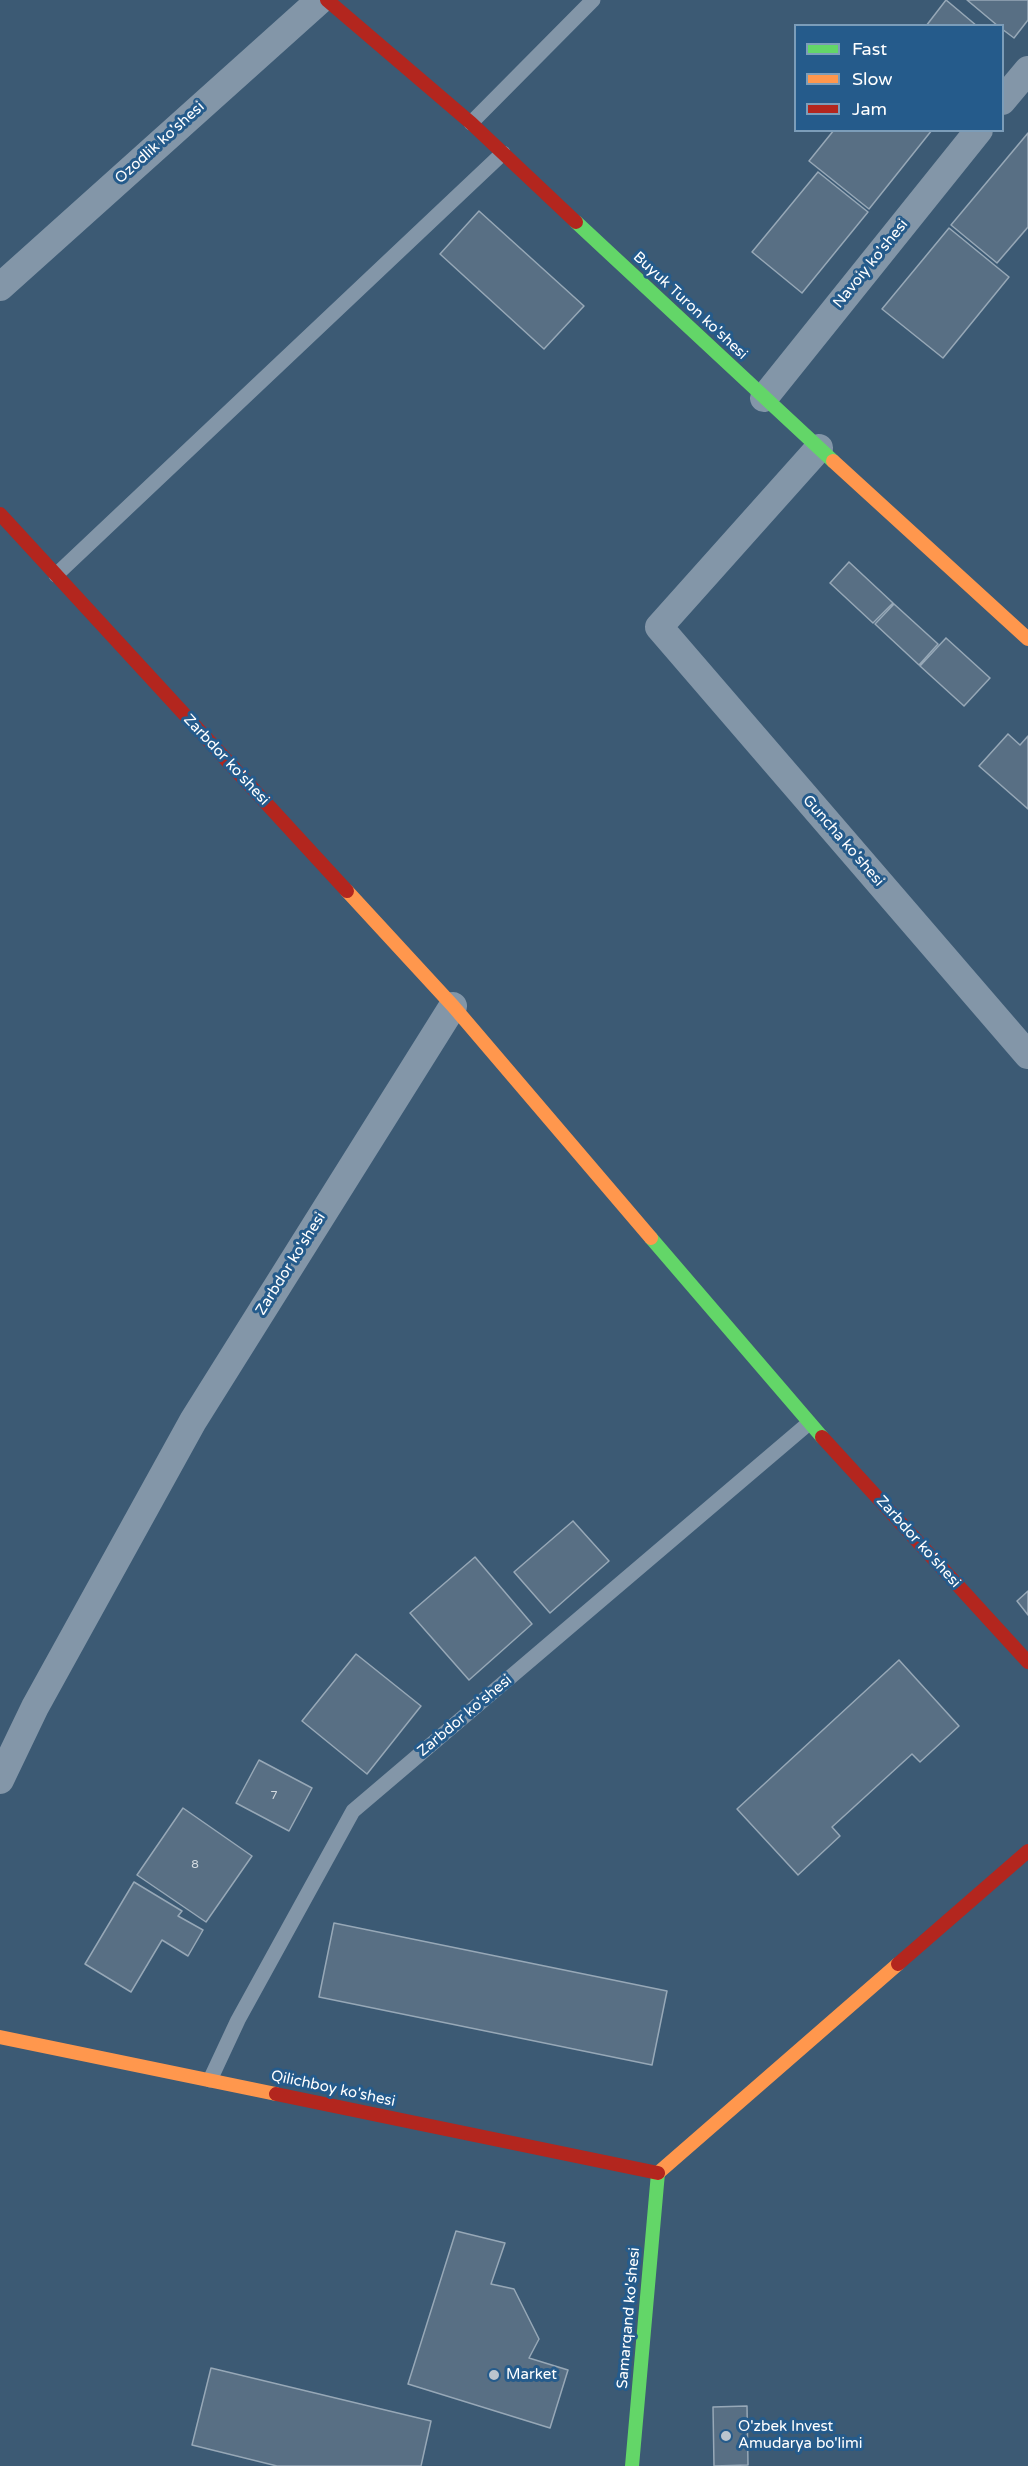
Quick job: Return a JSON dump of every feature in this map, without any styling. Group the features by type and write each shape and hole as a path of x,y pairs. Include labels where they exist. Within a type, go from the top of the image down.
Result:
{"street":[{"name":"Ozodlik ko'shesi","path":"0,287 320,0"},
{"name":"Buyuk Turon ko'shesi","path":"327,0 471,123 764,398 1028,639"},
{"path":"1004,100 1028,70"},
{"name":"Navoiy ko'shesi","path":"764,398 977,132"},
{"name":"Guncha ko'shesi","path":"819,447 659,627 1028,1055"},
{"name":"Zarbdor ko'shesi","path":"0,514 453,1006 809,1423 1028,1662"},
{"name":"Zarbdor ko'shesi","path":"0,1780 35,1707 193,1421 453,1006"},
{"path":"658,2173 1028,1851"},
{"name":"Qilichboy ko'shesi","path":"0,2037 658,2173"},
{"name":"Samarqand ko'shesi","path":"632,2466 658,2173"}],"lane":[{"path":"471,123 593,0"},
{"path":"56,575 503,153"},
{"name":"Zarbdor ko'shesi","path":"210,2080 238,2020 353,1811 809,1423"}],"building":[{"path":"946,0 975,24 928,24"},
{"path":"967,0 1028,0 1028,20 1014,38 1004,30 1004,24 996,24"},
{"path":"832,132 930,132 869,209 809,161"},
{"path":"1028,133 1028,227 997,263 951,225"},
{"path":"818,172 868,212 802,293 752,252"},
{"path":"479,211 584,306 544,349 440,254"},
{"path":"949,228 1009,277 943,358 882,309"},
{"path":"849,562 893,603 873,623 830,583"},
{"path":"894,604 938,644 919,665 875,624"},
{"path":"946,638 990,678 964,706 920,666"},
{"path":"1008,734 1020,745 1028,736 1028,809 979,766"},
{"path":"573,1521 609,1561 550,1613 514,1572"},
{"path":"475,1557 532,1624 469,1680 410,1613"},
{"path":"1028,1591 1028,1615 1017,1601"},
{"path":"356,1654 421,1706 367,1774 302,1721"},
{"path":"899,1660 959,1726 920,1762 912,1754 832,1827 840,1836 798,1875 737,1809"},
{"path":"259,1760 312,1788 289,1831 236,1803"},
{"path":"183,1808 252,1856 206,1922 137,1875"},
{"path":"134,1882 182,1911 178,1916 203,1930 188,1956 162,1940 131,1992 85,1964"},
{"path":"334,1923 667,1991 652,2065 319,1997"},
{"path":"456,2231 505,2243 491,2284 514,2289 539,2339 529,2358 568,2370 550,2428 408,2384"},
{"path":"211,2368 431,2421 421,2466 277,2466 192,2445"},
{"path":"747,2406 748,2465 714,2466 713,2407"}],"traffic: fast":[{"path":"576,222 833,461"},
{"path":"651,1238 822,1437"},
{"path":"632,2466 658,2173"}],"traffic: slow":[{"path":"833,461 1028,639"},
{"path":"347,891 453,1006 651,1238"},
{"path":"658,2173 898,1964"},
{"path":"0,2037 276,2094"}],"traffic: jam":[{"path":"327,0 471,123 576,222"},
{"path":"0,514 347,891"},
{"path":"822,1437 1028,1662"},
{"path":"898,1964 1028,1851"},
{"path":"276,2094 658,2173"}],"place":[{"name":"Market","path":"494,2375"},
{"name":"O'zbek Invest Amudarya bo'limi","path":"726,2436"}]}
